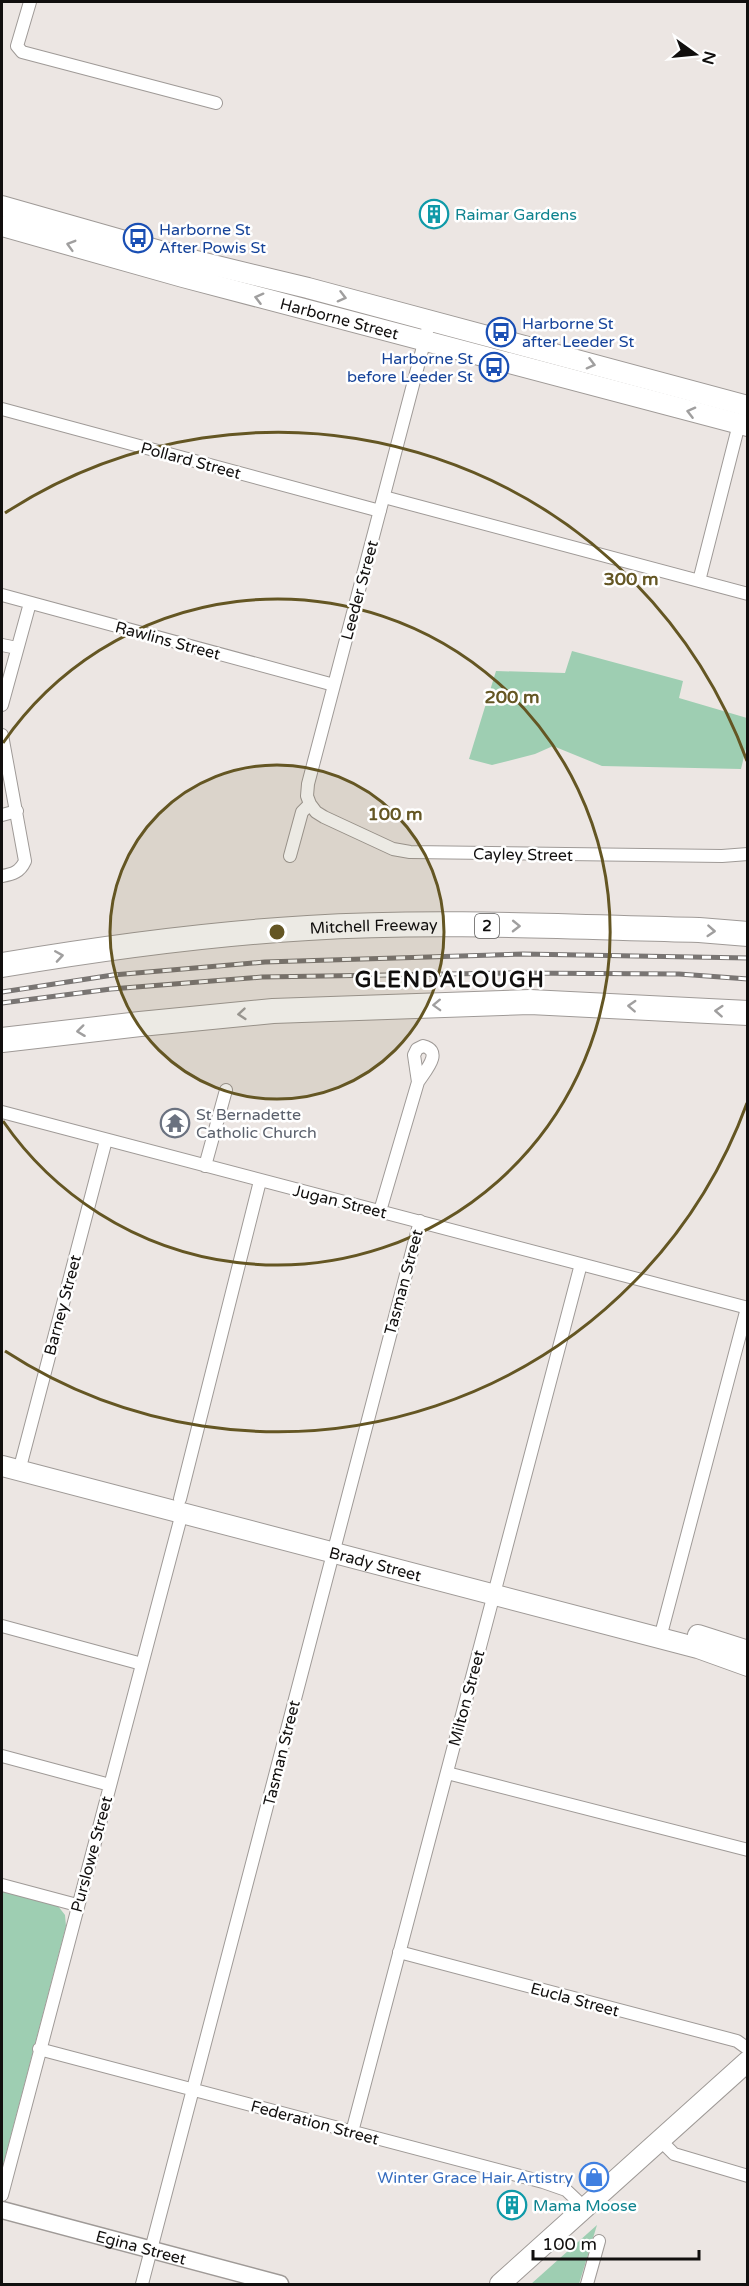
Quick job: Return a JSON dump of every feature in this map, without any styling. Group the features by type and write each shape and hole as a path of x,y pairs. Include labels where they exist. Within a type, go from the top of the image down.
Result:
{"highway":[{"name":"Mitchell Freeway","path":"2,965 112,948 227,934 309,928 408,924 699,930 747,934"},
{"path":"2,1040 273,1011 518,1002 747,1013"}],"main road":[{"name":"Harborne Street","path":"2,206 192,260 308,288 747,405"},
{"name":"Harborne Street","path":"2,226 648,402 743,425"},
{"path":"303,309 308,288"},
{"path":"648,402 653,380"},
{"name":"Brady Street","path":"2,1453 14,1465 334,1545 662,1632 747,1651"},
{"name":"Brady Street","path":"662,1632 747,1666"},
{"path":"500,2284 747,2061"}],"street":[{"path":"30,2 17,46 22,52 216,103"},
{"name":"Leeder Street","path":"290,856 302,812 310,804 307,796 308,784 430,320"},
{"name":"Pollard Street","path":"2,409 380,511"},
{"path":"699,581 743,425"},
{"path":"384,497 747,594"},
{"name":"Rawlins Street","path":"2,595 334,686"},
{"path":"2,705 30,603"},
{"path":"2,645 17,648"},
{"path":"2,735 26,861 15,873 2,876"},
{"name":"Cayley Street","path":"310,804 324,817 393,849 410,852 722,856 747,854"},
{"path":"2,815 17,811"},
{"path":"381,1211 418,1082"},
{"path":"205,1166 226,1090"},
{"name":"Jugan Street","path":"2,1112 747,1308"},
{"name":"Barney Street","path":"14,1465 106,1140"},
{"name":"Purslowe Street","path":"2,2195 142,1664 260,1181"},
{"name":"Tasman Street","path":"142,2284 420,1221"},
{"name":"Milton Street","path":"352,2132 581,1264"},
{"path":"662,1632 747,1308"},
{"path":"2,1626 142,1664"},
{"path":"2,1756 110,1785"},
{"path":"447,1773 747,1850"},
{"path":"2,1885 77,1905"},
{"name":"Eucla Street","path":"399,1952 736,2041 747,2049"},
{"name":"Federation Street","path":"39,2049 543,2182 566,2190 585,2208"},
{"path":"660,2140 674,2154 747,2176"},
{"name":"Egina Street","path":"2,2210 152,2252 280,2284"},
{"path":"587,2284 599,2241"}],"green space":[{"path":"572,651 683,681 679,698 747,718 747,744 741,769 602,766 553,746 535,754 492,765 469,759 496,671 565,673"},
{"path":"2,1891 58,1906 65,1915 66,1926 2,2169"},
{"path":"597,2225 579,2284 531,2284"}],"railway":[{"path":"2,992 113,975 265,962 523,954 748,958"},
{"path":"2,1003 111,989 262,977 511,973 679,974 748,979"}],"place":[{"name":"Raimar Gardens","path":"434,214"},
{"name":"Harborne St After Powis St","path":"138,238"},
{"name":"Harborne St after Leeder St","path":"501,332"},
{"name":"Harborne St before Leeder St","path":"494,367"},
{"name":"St Bernadette Catholic Church","path":"175,1123"},
{"name":"Winter Grace Hair Artistry","path":"594,2177"},
{"name":"Mama Moose","path":"512,2205"}],"district":[{"name":"GLENDALOUGH","path":"450,979"}]}
